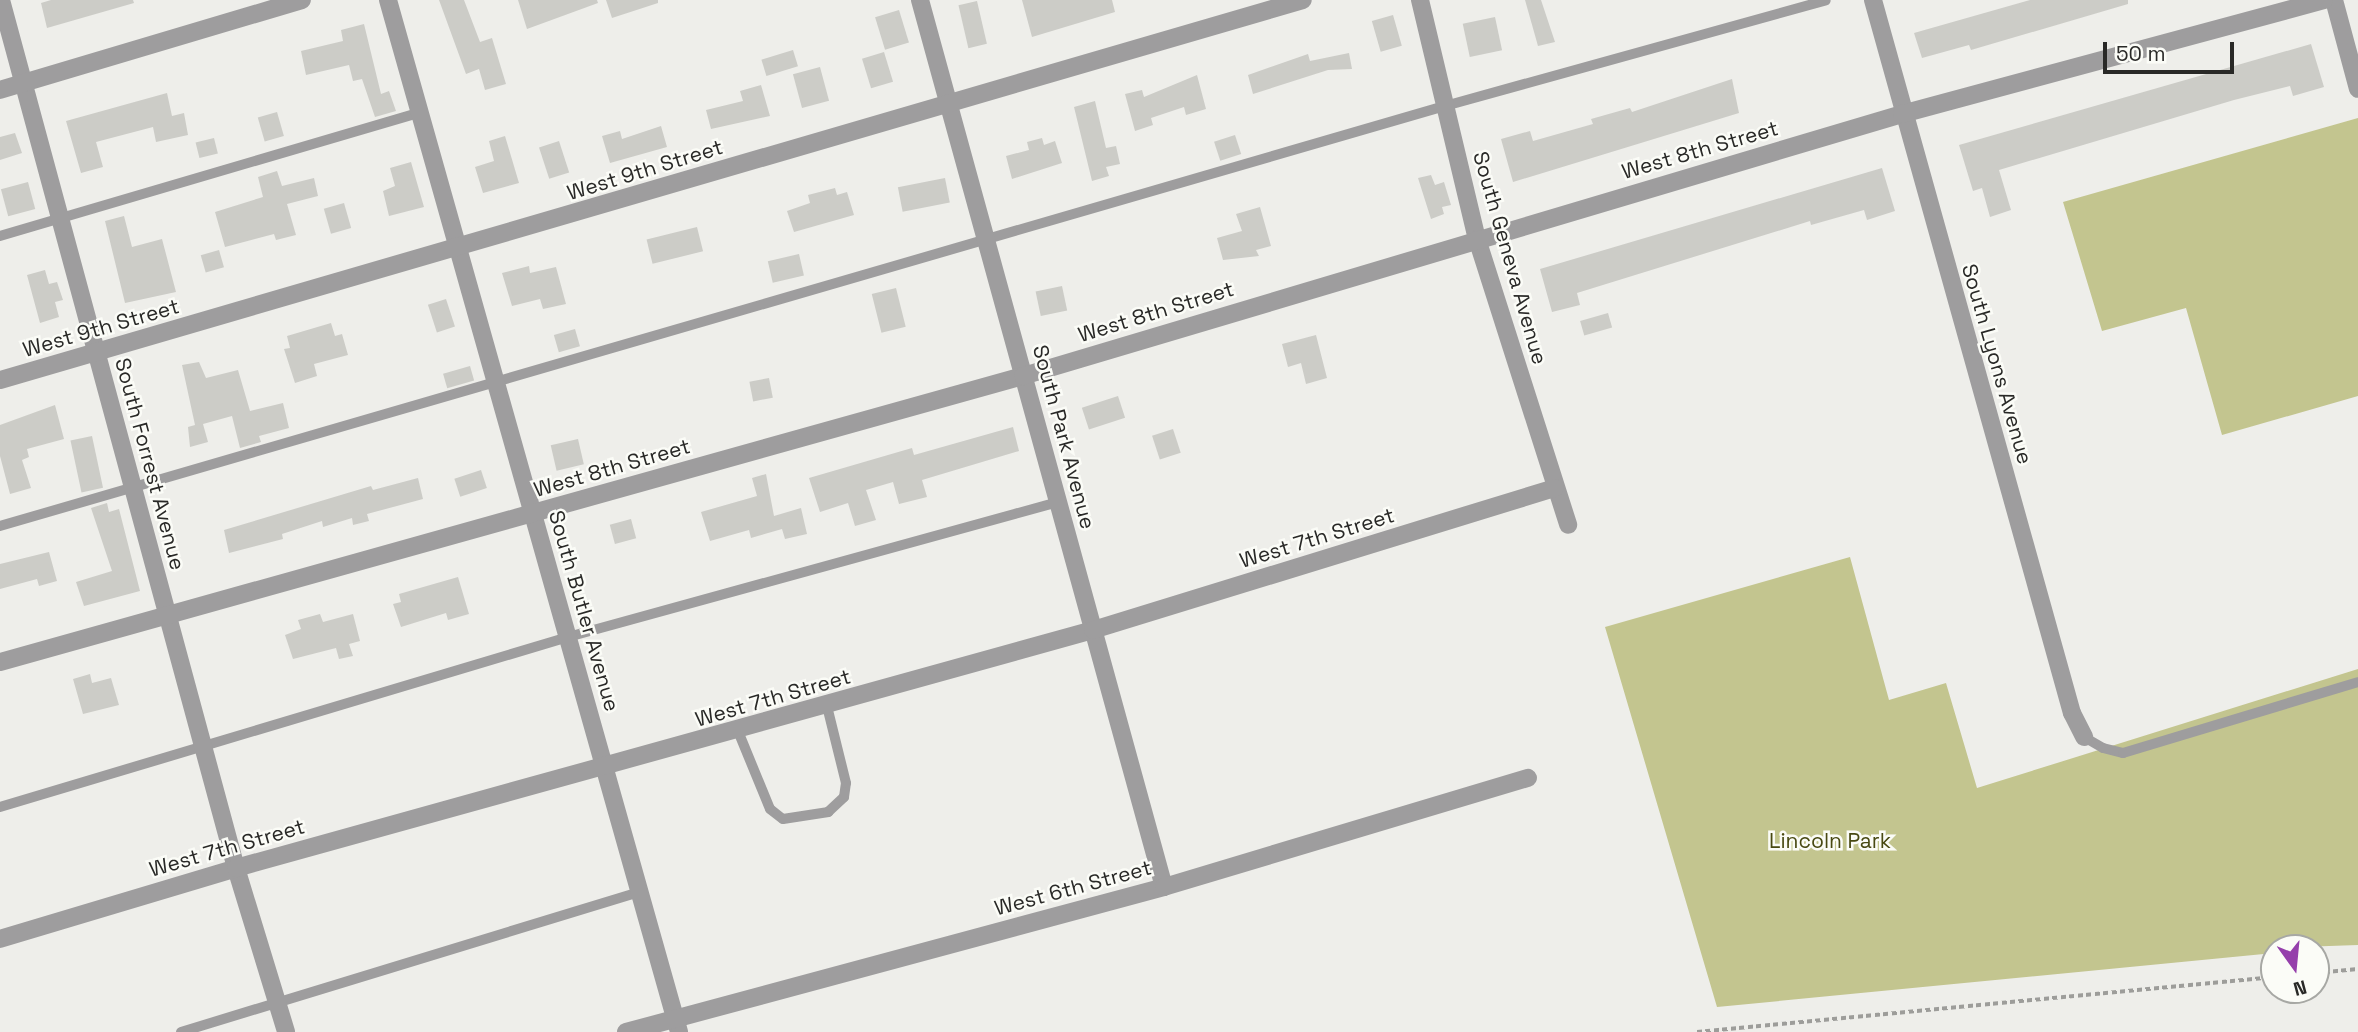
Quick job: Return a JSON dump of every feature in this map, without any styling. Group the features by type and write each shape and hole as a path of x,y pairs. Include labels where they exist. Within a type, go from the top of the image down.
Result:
{"street":[{"name":"South Forrest Avenue","path":"1,0 236,868"},
{"path":"0,90 302,0"},
{"name":"South Butler Avenue","path":"388,0 677,1025"},
{"name":"South Park Avenue","path":"920,0 1164,887"},
{"name":"West 9th Street","path":"0,380 458,250 1303,0"},
{"name":"South Geneva Avenue","path":"1420,0 1478,239 1568,525"},
{"name":"South Lyons Avenue","path":"1873,0 1902,114 2072,713 2084,737"},
{"name":"West 8th Street","path":"0,662 167,613 533,514 1023,376 1902,114 2324,0"},
{"path":"2334,0 2351,36 2358,89"},
{"name":"West 7th Street","path":"0,939 236,868 605,769 1093,630 1555,488"},
{"name":"West 6th Street","path":"626,1032 677,1025 1164,887 1528,778"},
{"path":"236,868 286,1032"}],"lane":[{"path":"0,526 1446,106 1826,0"},
{"path":"0,236 419,112"},
{"path":"0,807 568,637 1058,502"},
{"path":"2084,737 2103,748 2123,753 2358,682"},
{"path":"738,732 770,809 783,820 828,812 844,797 846,783 827,706"},
{"path":"181,1032 640,892"}],"path":[{"path":"2330,972 2358,969"},
{"path":"1697,1032 2260,978"}],"green space":[{"path":"2358,118 2358,396 2222,435 2186,308 2102,331 2063,202"},
{"name":"Lincoln Park","path":"1850,557 1889,700 1946,683 1977,788 2358,669 2358,945 2330,946 2330,934 2260,934 2260,954 1717,1007 1605,627"}],"building":[{"path":"51,0 133,0 134,3 47,28 41,3"},
{"path":"439,0 464,0 480,42 492,38 506,84 485,90 479,69 466,74"},
{"path":"518,0 597,0 598,3 527,29"},
{"path":"606,0 658,0 658,3 612,18"},
{"path":"1022,0 1112,0 1115,12 1032,37"},
{"path":"1525,0 1541,0 1555,42 1538,46"},
{"path":"2030,0 2128,0 2128,4 1971,50 1969,45 1922,58 1914,33"},
{"path":"977,1 987,44 968,48 958,5"},
{"path":"899,10 909,43 885,50 875,17"},
{"path":"1393,15 1402,46 1381,52 1372,21"},
{"path":"1495,17 1502,50 1470,57 1463,24"},
{"path":"364,24 381,94 389,91 396,111 375,117 362,79 353,81 349,65 306,75 301,51 343,41 341,30"},
{"path":"2311,44 2324,87 2293,96 2290,86 2234,100 1999,170 2011,210 1990,217 1982,188 1973,191 1959,145"},
{"path":"793,50 798,66 766,76 761,60"},
{"path":"884,52 893,82 871,88 862,59"},
{"path":"1349,53 1352,69 1328,70 1253,94 1248,75 1308,54 1310,61"},
{"path":"820,67 829,101 802,108 793,74"},
{"path":"1197,75 1206,109 1186,115 1184,107 1151,118 1153,125 1135,131 1125,94 1142,90 1144,97"},
{"path":"1732,79 1739,113 1513,182 1501,139 1530,131 1533,141 1593,124 1591,119 1630,108 1632,112"},
{"path":"761,85 770,116 711,129 706,110 743,101 740,91"},
{"path":"167,93 172,116 184,113 188,135 156,142 153,127 96,142 103,167 81,173 66,121"},
{"path":"1095,101 1106,148 1116,146 1120,164 1106,167 1109,176 1092,181 1074,107"},
{"path":"277,112 284,136 265,142 258,118"},
{"path":"661,126 667,147 610,163 602,136 620,131 622,139"},
{"path":"15,133 22,153 0,160 0,137"},
{"path":"1235,135 1241,154 1220,161 1214,142"},
{"path":"505,136 519,183 483,193 475,167 494,161 489,141"},
{"path":"214,138 218,154 199,158 196,143"},
{"path":"1042,138 1044,145 1055,141 1062,163 1012,179 1006,156 1029,150 1027,142"},
{"path":"559,141 569,172 549,179 539,147"},
{"path":"411,162 424,207 389,216 383,191 395,186 390,168"},
{"path":"1882,168 1895,211 1867,220 1864,210 1811,225 1810,221 1577,293 1580,305 1552,312 1540,269"},
{"path":"277,171 282,186 314,178 318,196 287,204 296,235 276,240 274,234 225,247 215,212 263,197 258,177"},
{"path":"1431,175 1435,185 1444,182 1451,205 1442,207 1444,214 1431,219 1418,178"},
{"path":"945,178 950,203 903,212 898,187"},
{"path":"28,182 35,209 8,216 1,189"},
{"path":"835,188 837,195 847,192 854,215 794,232 787,211 810,203 808,195"},
{"path":"344,203 351,228 331,234 324,209"},
{"path":"1260,207 1271,246 1256,250 1259,256 1223,260 1217,238 1242,231 1236,214"},
{"path":"124,216 132,247 162,239 176,292 125,303 105,221"},
{"path":"697,227 703,251 653,264 647,240"},
{"path":"219,250 224,267 206,273 201,255"},
{"path":"799,254 804,275 773,283 768,261"},
{"path":"529,266 530,273 556,267 566,304 543,309 540,299 512,306 502,273"},
{"path":"45,270 49,284 57,282 63,300 55,302 59,317 40,323 27,275"},
{"path":"1062,286 1067,310 1041,316 1036,292"},
{"path":"896,288 906,327 881,333 872,294"},
{"path":"446,299 455,327 437,332 428,305"},
{"path":"1608,313 1612,327 1584,335 1580,321"},
{"path":"331,323 335,336 342,334 348,355 314,364 317,376 295,383 284,349 290,348 287,336"},
{"path":"575,329 580,346 559,352 554,335"},
{"path":"1316,335 1327,378 1306,384 1301,363 1288,367 1282,344"},
{"path":"199,362 206,378 238,370 250,411 283,403 289,428 259,436 261,442 240,448 232,416 203,424 208,442 190,447 188,427 195,425 182,365"},
{"path":"470,366 474,380 447,388 443,374"},
{"path":"769,378 773,398 753,401 749,382"},
{"path":"1118,396 1125,418 1089,430 1082,408"},
{"path":"55,405 64,439 27,449 29,457 22,460 31,488 10,494 0,456 0,425"},
{"path":"1013,427 1019,451 922,480 927,497 899,504 893,482 866,490 876,520 855,526 848,503 820,512 809,478 912,448 914,455"},
{"path":"1173,429 1181,453 1160,460 1152,436"},
{"path":"92,436 103,488 82,492 70,441"},
{"path":"578,439 584,464 557,471 551,445"},
{"path":"481,470 487,488 460,497 454,479"},
{"path":"766,474 774,516 801,508 807,534 785,539 782,529 751,538 749,530 710,541 701,512 757,496 752,478"},
{"path":"418,478 423,499 367,514 369,521 353,525 352,518 323,527 322,521 282,534 283,539 229,553 224,530 371,486 373,490"},
{"path":"107,503 109,512 119,509 140,591 84,606 76,582 112,571 91,508"},
{"path":"631,519 636,538 615,544 610,525"},
{"path":"49,552 57,581 39,586 37,579 0,589 0,564"},
{"path":"458,577 469,614 448,620 446,613 401,627 393,604 401,602 399,594"},
{"path":"320,614 323,622 353,614 360,641 349,644 353,656 339,659 336,648 293,659 285,635 301,629 298,620"},
{"path":"90,674 92,683 111,678 119,705 83,714 73,679"}]}
